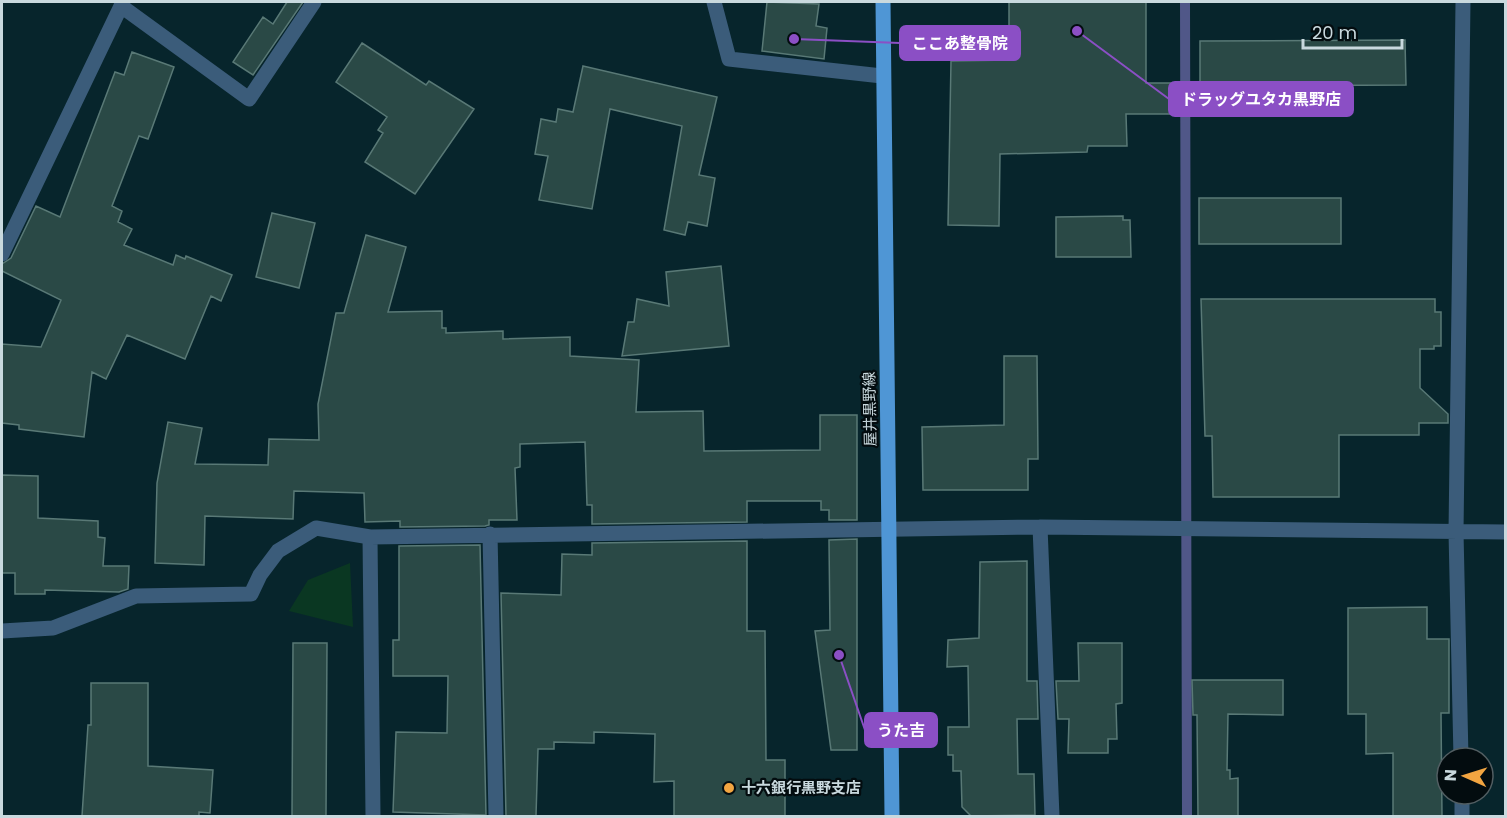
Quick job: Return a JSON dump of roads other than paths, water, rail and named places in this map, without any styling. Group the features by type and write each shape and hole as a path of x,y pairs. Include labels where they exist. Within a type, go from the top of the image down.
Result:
{"main road":[{"name":"屋井黒野線","path":"883,2 882,76 890,530 892,816"}],"street":[{"path":"2,254 122,4 249,99 314,2"},
{"path":"714,2 729,59 882,76"},
{"path":"1461,746 1456,532 1463,2"},
{"path":"1040,527 1052,816"},
{"path":"2,631 53,627 136,596 251,594 260,575 278,551 316,528 370,537 1040,527 1506,532"},
{"path":"490,534 496,816"},
{"path":"370,537 373,816"}],"waterway":[{"path":"1185,2 1187,816"}],"place":[{"name":"ドラッグユタカ黒野店","path":"1077,31"},
{"name":"ここあ整骨院","path":"794,39"},
{"name":"うた吉","path":"839,655"},
{"name":"十六銀行黒野支店","path":"729,788"}]}
